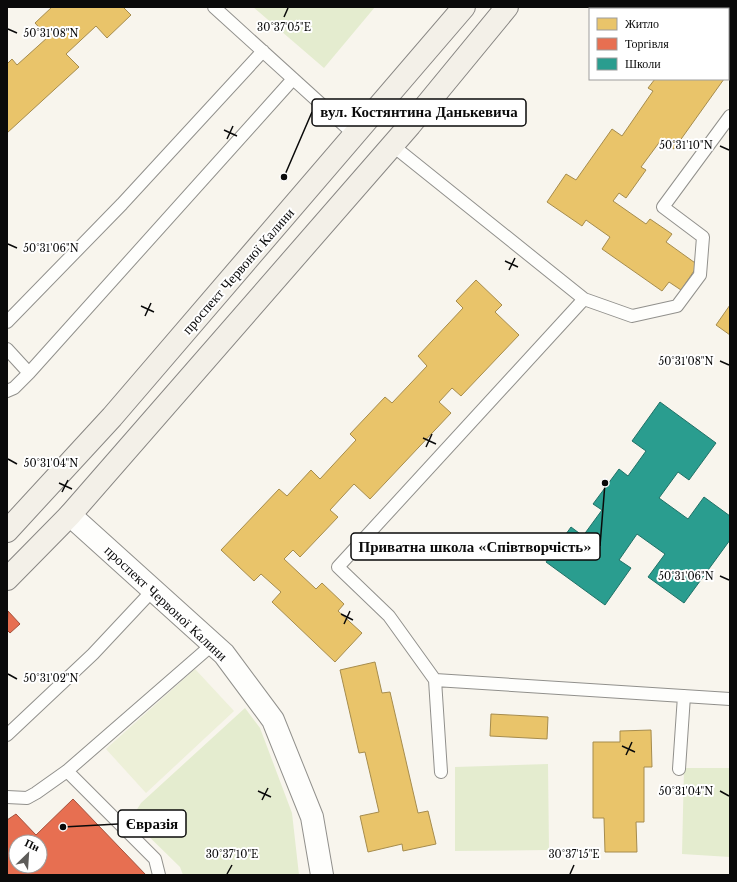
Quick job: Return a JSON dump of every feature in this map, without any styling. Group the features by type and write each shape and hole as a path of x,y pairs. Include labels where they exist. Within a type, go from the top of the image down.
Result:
{"main road":[{"name":"проспект Червоної Калини","path":"7,531 112,417 464,7"},
{"path":"7,579 70,515 392,145 507,7"}],"street":[{"name":"проспект Червоної Калини","path":"70,515 224,654 273,720 312,817 322,875"}],"lane":[{"path":"214,7 355,135"},
{"path":"7,322 122,204 263,51"},
{"path":"7,391 14,388 29,373 293,80"},
{"path":"392,145 584,299 632,316 677,306 700,275 703,237 663,207 730,116"},
{"path":"441,772 435,680 389,616 338,567 584,299"},
{"path":"7,349 29,373"},
{"path":"7,735 93,654 153,590"},
{"path":"7,797 31,797 67,770 214,644"},
{"path":"435,680 730,699"},
{"path":"679,769 684,696"},
{"path":"67,770 155,859 160,875"}],"green space":[{"path":"253,7 375,7 324,68"},
{"path":"195,669 234,711 146,793 106,749"},
{"path":"245,708 260,728 292,813 299,875 183,875 180,867 131,819 141,803"},
{"path":"548,764 549,850 455,851 455,767"},
{"path":"684,768 730,768 730,857 682,854"}],"building: Житло":[{"path":"52,7 123,7 131,15 107,38 96,26 66,54 79,67 7,133 7,64 12,59 17,65 48,37 35,23"},
{"path":"730,7 729,72 729,8"},
{"path":"654,80 723,80 674,149 661,140 641,167 646,170 626,198 619,193 613,201 646,224 650,219 672,234 666,242 698,265 681,290 669,282 662,291 602,249 610,237 586,220 582,226 547,202 566,174 576,180 612,129 622,136 653,91 648,88"},
{"path":"476,280 502,305 495,312 519,335 461,396 452,388 439,402 451,413 370,499 354,484 330,510 338,517 300,557 293,550 284,559 316,589 322,583 344,604 338,611 362,633 335,662 272,602 281,592 261,574 254,581 221,550 279,489 287,496 311,470 320,479 356,440 350,434 385,397 392,403 427,366 418,356 463,308 456,301"},
{"path":"730,305 730,335 716,325"},
{"path":"375,662 382,693 390,692 418,813 428,811 436,844 403,851 402,844 368,852 360,816 379,812 365,752 359,753 340,670"},
{"path":"491,714 548,717 547,739 490,736"},
{"path":"651,730 652,767 644,767 644,822 636,822 637,852 605,852 604,818 593,818 593,742 620,742 620,731"}],"building: Торгівля":[{"path":"8,611 20,624 10,633 7,630"},
{"path":"73,799 146,875 7,875 7,820 16,814 35,834 8,834 8,874 48,874 48,834 37,834"}],"building: Школи":[{"path":"660,402 716,443 689,480 678,472 659,498 688,519 704,497 730,516 730,540 684,603 648,577 665,554 637,534 619,560 631,568 605,605 546,562 571,527 583,536 602,510 593,504 619,469 628,476 646,451 632,441"}],"place":[{"name":"вул. Костянтина Данькевича","path":"284,177"},
{"name":"Приватна школа «Співтворчість»","path":"605,483"},
{"name":"Євразія","path":"63,827"}]}
